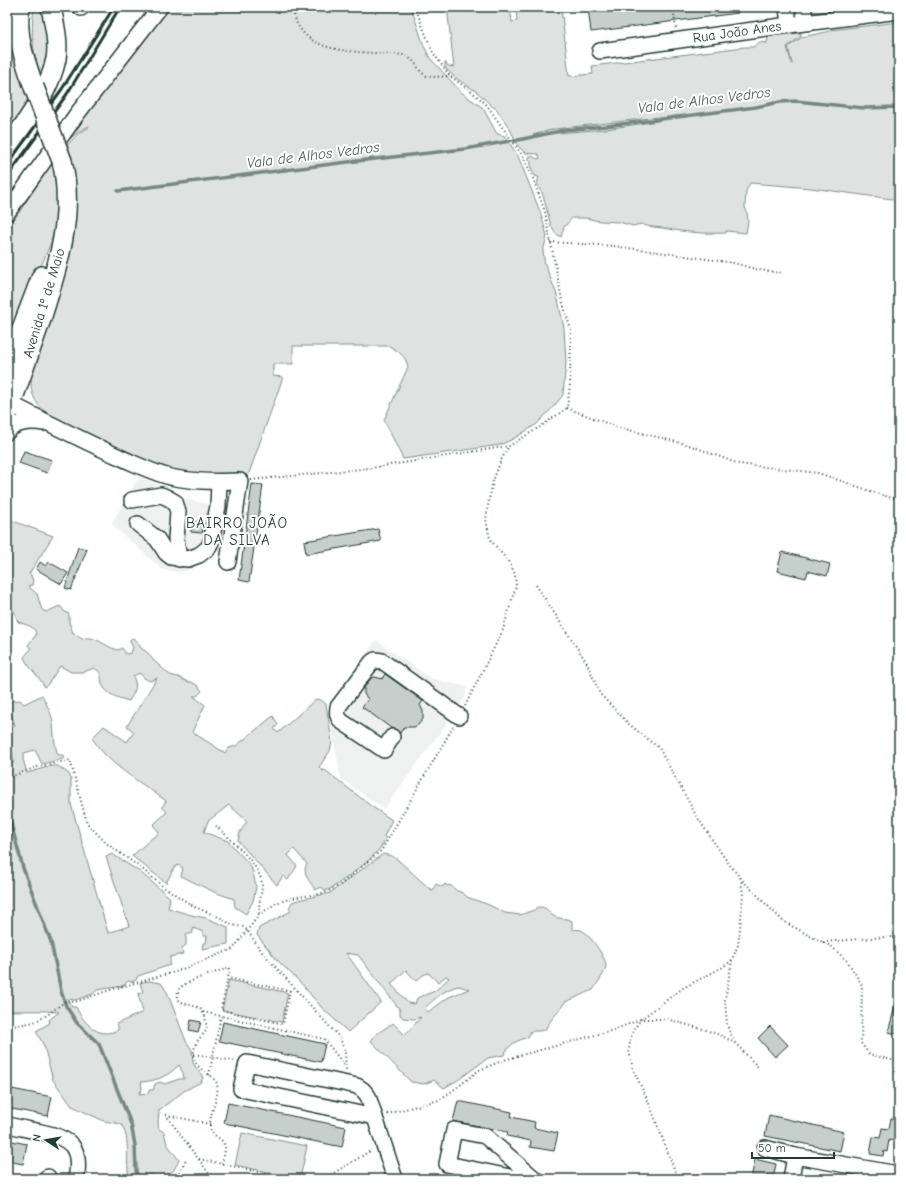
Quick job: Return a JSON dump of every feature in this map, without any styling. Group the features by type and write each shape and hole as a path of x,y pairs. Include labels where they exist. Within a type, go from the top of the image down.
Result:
{"main road":[{"path":"7,18 10,7"},
{"path":"20,7 19,28 21,44 27,67"},
{"path":"27,67 26,32 29,7"},
{"path":"7,148 18,133 49,82 56,58 56,33 51,7"},
{"name":"Avenida 1º de Maio","path":"8,407 24,369 52,286 61,252 66,213 66,184 62,162 27,67"},
{"name":"Avenida 1º de Maio","path":"7,374 21,331 66,213"},
{"path":"7,356 21,331"}],"street":[{"path":"7,213 77,114 160,7"},
{"path":"787,7 789,25"},
{"path":"804,7 806,22"},
{"name":"Rua João Anes","path":"600,51 806,22 899,11"},
{"path":"7,217 21,194"},
{"path":"8,407 160,474 193,481 240,481 228,562"},
{"path":"7,432 10,428 32,421 49,424"},
{"path":"138,524 156,539 166,553 171,557 188,559 199,555 208,548 218,506 219,482"},
{"path":"132,500 161,496 175,502 178,512 176,539 179,559"},
{"path":"392,737 384,750 338,717 338,707 372,662 376,660 382,661 460,716"},
{"path":"375,1117 241,1089 247,1063 344,1083 356,1086 363,1090 368,1096 375,1117 383,1143 395,1179"},
{"path":"7,1125 54,1134 65,1138 71,1143 76,1152 78,1162 76,1179"},
{"path":"519,1179 447,1164 454,1130 485,1136 535,1179"},
{"path":"765,1148 795,1156 895,1172"},
{"path":"791,1179 795,1156"}],"path":[{"path":"294,7 296,20 304,32 316,42 324,46 341,50 403,55 412,58 420,70 427,76 450,76"},
{"path":"240,481 371,468 509,446 540,428 567,408 570,385 571,330 562,300 545,212 533,178 524,158 486,104 450,76 433,53 415,7"},
{"path":"673,7 677,40"},
{"path":"550,242 613,246 644,250 734,263 759,270 782,274"},
{"path":"567,408 617,427 689,445 738,464 818,473 899,500"},
{"path":"7,1027 34,1022 47,1015 66,1001 75,1002 110,990 175,972 233,949 259,915 276,903 292,898 328,891 341,884 381,851 468,702 503,630 516,586 515,574 509,562 492,542 486,519 493,481 501,460 509,446"},
{"path":"536,585 586,663 600,694 630,725 659,748 697,817 726,860 741,879 783,921 831,946 848,962 862,985 860,1043 869,1054 899,1062"},
{"path":"7,778 37,767 70,760 87,823 106,843 141,868 165,888 195,907 221,918 232,925 243,927 247,930 262,952 340,1038 345,1052 346,1068 344,1083"},
{"path":"216,826 249,859 258,872 262,883 258,906 259,915"},
{"path":"735,1043 727,1026 725,1000 732,960 738,945 743,895 741,879"},
{"path":"822,942 899,937"},
{"path":"375,1117 439,1100 479,1070 507,1059 614,1030 641,1019 684,988 723,967 732,960"},
{"path":"228,978 290,991 283,1024 221,1010 230,968 198,979 180,988 177,994 178,999 186,1004 197,1006 204,1012 324,1039 346,1068"},
{"path":"204,1012 207,1029 196,1043 194,1054 198,1066 216,1081 217,1095 211,1113 210,1127 212,1133 220,1138 225,1148 222,1164"},
{"path":"209,1075 221,1016"},
{"path":"641,1019 666,1019 690,1025 722,1036 735,1043 759,1068"},
{"path":"641,1019 634,1029 630,1040 629,1051 633,1069 649,1103 678,1179"},
{"path":"194,1054 247,1063"},
{"path":"210,1124 166,1115 213,1179"},
{"path":"324,1179 383,1143"},
{"path":"198,1159 293,1179"},
{"path":"175,1179 186,1160"},
{"path":"249,1179 251,1170"},
{"path":"276,1179 277,1175"}],"shaded area":[{"path":"34,7 46,7 51,34 44,83 37,64 33,46 32,27"},
{"path":"167,7 411,7 424,46 430,58 462,93 483,108 497,134 505,136 518,156 541,214 547,236 543,252 545,264 557,295 564,328 566,362 563,395 537,424 500,445 403,459 384,420 408,367 403,357 389,346 293,346 293,364 273,364 273,376 283,377 248,476 223,478 174,471 156,466 52,416 38,405 33,395 31,378 73,233 75,189 67,146 77,134 89,126 77,132 66,143 92,105"},
{"path":"447,7 510,7 512,22 517,21 516,9 526,7 561,7 569,76 593,74 592,66 753,47 760,42 767,43 768,36 801,33 801,36 787,47 792,64 788,47 802,37 831,30 899,22 899,200 811,188 750,183 746,191 745,207 748,221 746,233 726,231 726,233 710,233 678,231 641,224 633,226 619,222 572,218 564,227 561,237 555,233 551,226 543,195 537,184 539,177 535,176 531,168 529,156 537,159 540,158 538,154 525,153 518,146 510,129 495,107 494,108 476,91 457,79 445,68 445,62 448,66 454,67","holes":["659,117 658,121 606,129 533,135 554,129"]},
{"path":"11,15 30,103 7,138 7,42"},
{"path":"52,163 57,193 57,212 54,232 7,350 7,230"},
{"path":"139,477 162,486 172,488 178,498 223,507 204,560 189,570 179,572 163,570 111,524"},
{"path":"13,521 53,536 29,574 31,575 33,581 32,585 29,585 29,587 37,594 42,610 46,612 60,606 69,614 69,622 73,633 82,639 92,638 114,649 119,650 122,648 126,654 131,653 133,647 130,640 132,638 136,640 141,648 170,675 188,682 192,682 198,686 202,691 197,696 193,696 205,705 192,732 225,753 229,748 236,746 273,716 278,724 274,729 278,733 316,699 321,700 326,704 332,742 330,751 319,767 392,820 384,836 386,838 377,852 363,865 333,887 328,890 324,890 322,887 315,890 305,871 307,864 294,849 288,855 297,866 288,880 283,876 277,885 238,841 240,832 247,821 229,805 208,821 204,832 228,841 250,865 256,887 253,901 246,914 235,907 234,899 214,892 181,876 183,868 178,865 174,868 166,883 132,856 159,832 153,825 167,812 162,807 166,801 116,765 99,748 92,738 104,726 127,742 134,732 127,726 157,678 150,681 144,678 140,673 133,676 135,689 129,701 113,696 106,691 102,684 100,673 94,668 84,672 71,672 60,666 45,687 24,657 31,649 28,645 36,635 35,630 30,626 18,622 14,611 7,604 7,530"},
{"path":"376,640 430,678 467,687 465,698 384,809 341,779 328,708"},
{"path":"42,695 50,712 58,755 64,755 63,759 42,764 35,750 24,753 23,759 27,773 51,766 58,766 69,774 71,779 71,804 108,933 129,926 106,857 112,854 140,872 167,895 170,898 168,908 206,918 228,927 228,944 202,949 203,943 206,943 207,936 203,936 203,932 193,928 193,933 186,935 186,945 182,948 183,954 170,957 170,965 138,976 136,980 132,982 128,981 123,986 97,990 93,994 75,1000 67,999 72,1007 76,1007 88,1025 99,1032 105,1033 119,1029 116,1024 143,1012 138,994 143,992 140,983 148,981 161,983 167,992 186,1041 192,1050 193,1063 203,1077 201,1082 184,1091 159,1110 159,1129 164,1132 167,1144 179,1160 174,1170 162,1179 156,1179 150,1174 147,1176 148,1179 130,1179 128,1172 126,1137 121,1124 104,1121 72,1106 53,1080 44,1046 36,1031 50,1023 49,1020 59,1012 7,1011 7,762 9,764 14,762 7,731 12,729 15,725 7,702 20,700 24,704","holes":["179,1065 184,1079 179,1079 165,1084 160,1082 155,1084 153,1090 149,1090 149,1093 139,1094 142,1089 141,1082 162,1077"]},
{"path":"383,854 392,856 430,889 433,890 436,884 443,887 445,884 448,886 450,885 467,897 505,913 520,915 541,907 546,909 554,917 572,921 572,929 584,932 596,946 603,957 606,968 593,990 565,1002 549,1022 545,1030 531,1031 528,1037 511,1045 504,1055 488,1058 458,1080 444,1088 434,1080 424,1084 411,1082 371,1041 375,1035 393,1023 405,1035 421,1017 414,1019 403,1018 400,1015 400,1010 358,955 346,953 381,1002 348,1032 322,1008 300,982 277,960 257,935 259,928 291,911 289,908 292,902 330,893","holes":["406,970 416,981 428,973 438,982 446,976 449,978 435,991 417,998 415,1004 408,1003 391,984","459,986 469,989 449,997 428,1012 425,1008 445,991"]},
{"path":"229,980 288,993 282,1022 222,1010"},
{"path":"242,1133 307,1146 300,1179 235,1165"}],"building":[{"path":"738,7 738,13 591,32 588,8"},
{"path":"24,451 52,460 47,473 19,463"},
{"path":"252,484 263,485 249,582 239,580"},
{"path":"192,521 204,523 202,533 191,532"},
{"path":"378,529 381,541 306,554 304,541"},
{"path":"78,547 87,549 71,590 65,588"},
{"path":"782,552 830,564 827,576 808,571 806,578 777,571"},
{"path":"40,562 46,566 49,562 68,573 61,584 36,569"},
{"path":"385,674 423,701 420,705 423,711 423,719 414,727 404,727 400,733 362,707 368,699 364,694 364,688 371,678 375,677 382,679"},
{"path":"896,1003 899,1003 899,1034 888,1032"},
{"path":"191,1020 201,1022 198,1032 189,1030"},
{"path":"223,1022 325,1044 321,1062 219,1041"},
{"path":"770,1026 788,1045 775,1057 758,1038"},
{"path":"7,1088 52,1097 48,1116 7,1108"},
{"path":"458,1101 512,1112 511,1117 535,1122 534,1128 558,1133 554,1151 530,1147 531,1141 507,1136 508,1132 453,1121"},
{"path":"228,1103 346,1127 342,1147 224,1123"},
{"path":"769,1115 844,1132 840,1151 765,1136"},
{"path":"891,1118 899,1120 899,1142 889,1140 887,1152 884,1151 883,1156 870,1154 873,1137 880,1138 882,1128 889,1129"},
{"path":"7,1140 27,1144 23,1164 7,1161"},
{"path":"755,1159 776,1164 773,1179 751,1179"}],"waterway":[{"name":"Vala de Alhos Vedros","path":"514,141 564,130 756,107 780,102 796,101 864,108 899,107"},
{"name":"Vala de Alhos Vedros","path":"118,191 465,149 510,141"},
{"path":"7,809 23,868 51,942 61,991 66,1006 77,1023 99,1044 131,1124 135,1145 136,1171 139,1179"}],"railway":[{"path":"7,165 62,89 114,7"},
{"path":"7,177 67,94 120,7"}],"district":[{"name":"BAIRRO JOÃO DA SILVA","path":"237,532"}]}
